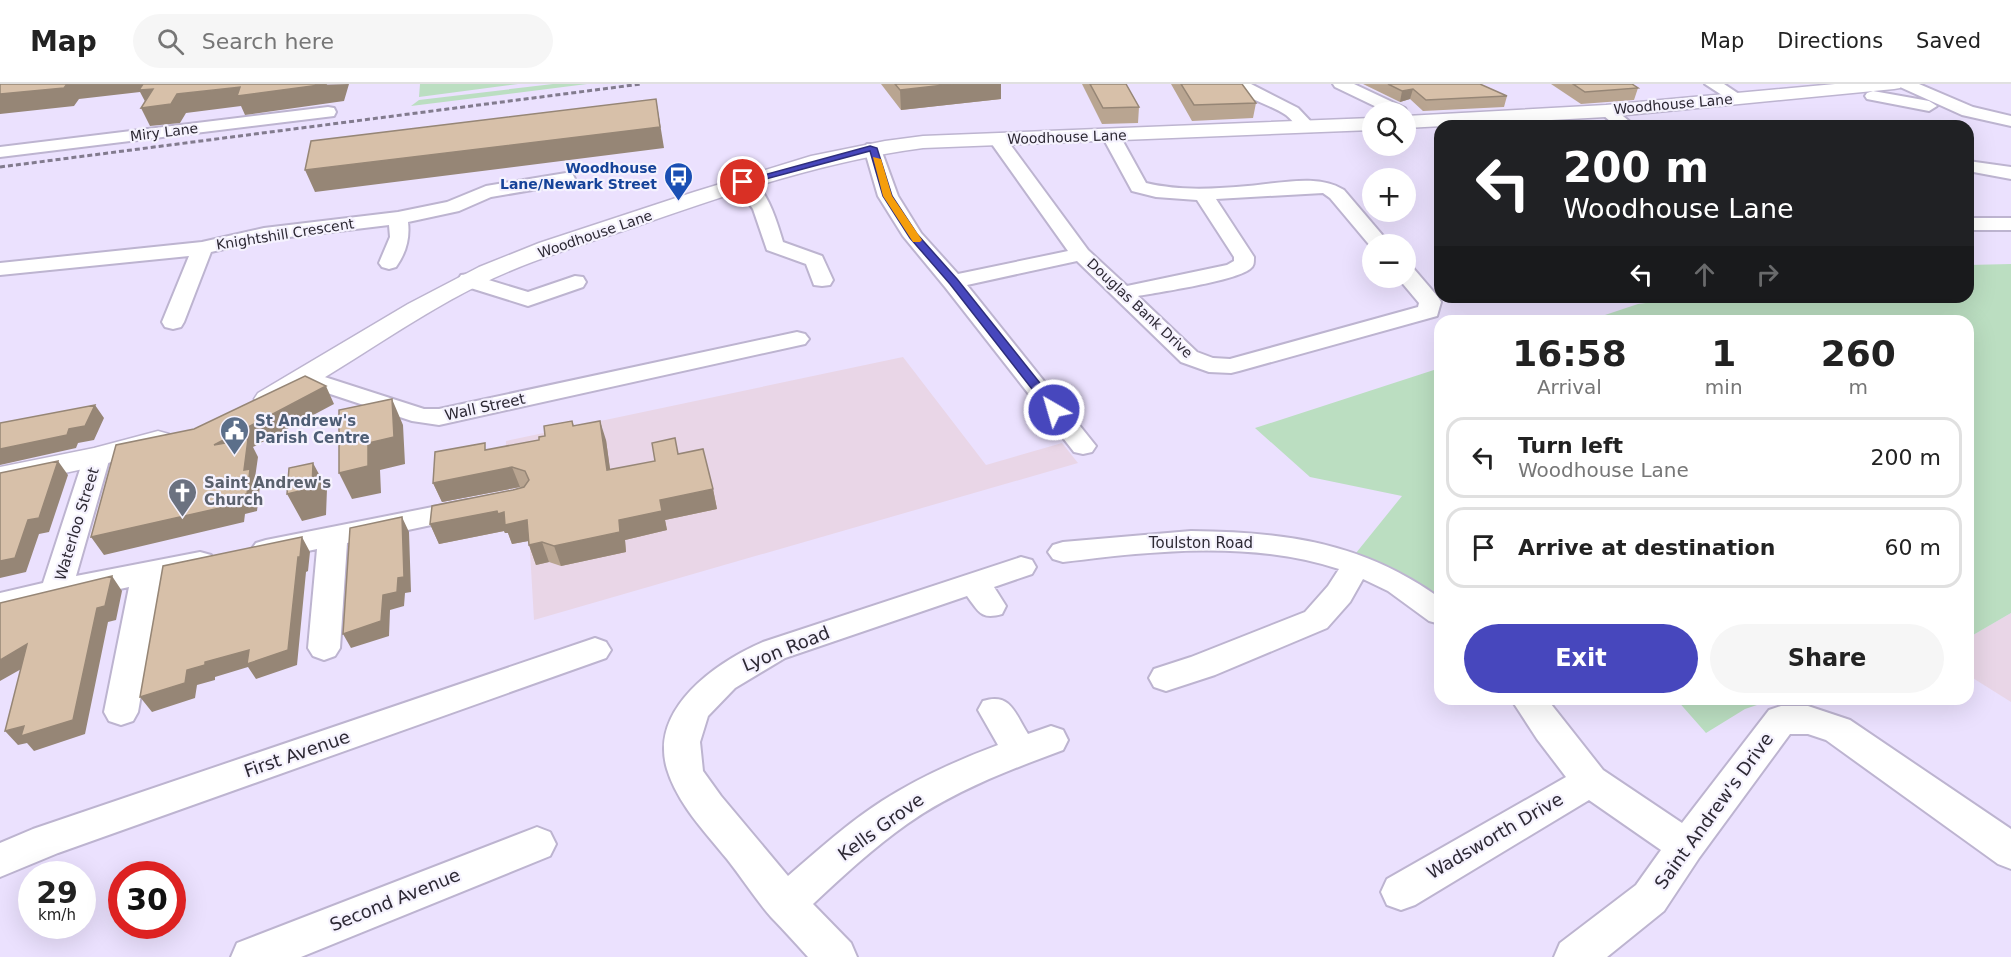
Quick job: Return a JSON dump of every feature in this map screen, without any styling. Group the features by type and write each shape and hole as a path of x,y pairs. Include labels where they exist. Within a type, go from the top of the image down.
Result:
{"main road":[{"name":"Woodhouse Lane","path":"1416,120 1606,111 1737,98 1813,87 1894,84"},
{"name":"Woodhouse Lane","path":"252,407 306,378 469,280 519,260 743,182 873,148 923,142 1362,124"},
{"path":"0,477 97,457 178,434"}],"street":[{"path":"1239,84 1292,112 1307,127"},
{"path":"1341,84 1378,102"},
{"path":"1713,84 1737,98"},
{"path":"1906,84 1955,106 2011,121"},
{"path":"1874,96 1928,106 1955,106"},
{"path":"1606,111 1619,120"},
{"name":"Miry Lane","path":"0,152 328,112"},
{"path":"1111,136 1139,187 1152,192 1202,193 1314,187 1328,189 1337,194 1371,234"},
{"name":"Douglas Bank Drive","path":"998,140 1081,254 1189,357 1209,365 1231,366 1429,311 1430,302 1416,286"},
{"path":"873,148 888,196 913,236 953,282 1083,446"},
{"path":"1974,167 2011,173"},
{"name":"Knightshill Crescent","path":"0,269 201,248 264,234 398,218 452,207 486,192 573,178"},
{"path":"743,182 763,208 774,246 815,260 822,279"},
{"path":"1123,293 1234,270 1244,264 1244,257 1202,193"},
{"path":"388,263 400,237 398,218"},
{"path":"1974,224 2000,226 2011,224"},
{"path":"173,322 201,248"},
{"path":"953,282 1081,254"},
{"path":"469,280 528,299 575,282"},
{"name":"Wall Street","path":"306,378 421,416 433,417 594,374 797,339"},
{"name":"Waterloo Street","path":"56,591 97,457"},
{"path":"0,604 498,502"},
{"name":"Toulston Road","path":"1063,552 1124,533 1252,542 1293,548 1356,565 1398,584 1434,609"},
{"path":"324,648 333,537"},
{"path":"1166,678 1210,673 1316,620 1339,594 1356,565"},
{"name":"Lyon Road","path":"836,957 785,904 702,799 683,764 684,741 691,714 724,676 746,662 774,650 983,594 1021,567"},
{"path":"121,712 147,573"},
{"name":"First Avenue","path":"0,860 46,841 595,650"},
{"path":"1532,705 1590,781 1686,846"},
{"name":"Kells Grove","path":"785,904 867,834 912,801 969,771 1035,745 996,710"},
{"name":"Saint Andrew's Drive","path":"1575,957 1650,898 1686,846 1781,720 1808,720 1838,730 2011,852"},
{"name":"Wadsworth Drive","path":"1401,892 1590,781"},
{"name":"Second Avenue","path":"252,957 537,844"}],"shaded area":[{"path":"903,357 986,465 1062,443 1078,463 534,620 526,482 505,486 506,441"},
{"path":"2011,613 2011,702 1974,679 1974,635"}],"green space":[{"path":"420,84 518,84 419,97"},
{"path":"553,84 587,84 411,106 419,100"},
{"path":"2011,264 2011,613 1974,635 1974,315 1605,315 1646,303 1974,303 1974,265"},
{"path":"1434,370 1434,597 1356,553 1402,496 1310,477 1255,428"},
{"path":"1681,705 1757,705 1745,709 1706,733"}],"building":[{"path":"0,84 67,84 64,88 0,94"},
{"path":"143,84 327,84 237,96 240,87 177,94 171,104 141,108 153,89 139,90"},
{"path":"895,84 953,84 900,90"},
{"path":"1090,84 1126,84 1139,107 1103,108"},
{"path":"1181,84 1242,84 1256,103 1194,105"},
{"path":"1388,84 1480,84 1507,96 1426,100 1413,89 1402,91"},
{"path":"1573,84 1632,84 1638,88 1585,92"},
{"path":"656,99 660,127 305,170 311,141"},
{"path":"305,376 326,386 214,445 248,439 244,470 250,469 247,494 234,496 233,505 91,537 116,445 194,429"},
{"path":"392,399 394,437 368,443 368,466 339,473 339,410"},
{"path":"95,405 85,426 69,429 67,435 0,449 0,423"},
{"path":"572,421 573,426 600,421 607,470 655,461 652,443 675,438 678,454 703,449 713,489 660,500 662,511 619,520 620,532 554,546 542,542 529,545 527,520 505,525 504,512 498,514 497,511 430,524 432,506 513,490 524,487 529,480 525,471 512,467 433,483 435,452 485,443 485,450 539,440 539,437 545,436 544,426"},
{"path":"58,461 39,518 28,520 15,558 0,561 0,473"},
{"path":"313,463 312,488 287,494 289,468"},
{"path":"402,517 404,577 398,578 397,592 383,595 381,621 343,634 350,528"},
{"path":"302,537 288,650 247,664 249,650 205,662 205,665 187,670 185,683 140,697 163,566"},
{"path":"112,576 105,606 97,608 73,720 21,736 24,726 5,731 27,644 0,660 0,603"}],"railway":[{"path":"0,167 641,84"}],"slow traffic":[{"path":"876,159 888,196 917,240"}],"place":[{"name":"Woodhouse Lane/Newark Street","path":"678,202"},
{"name":"St Andrew's Parish Centre","path":"234,456"},
{"name":"Saint Andrew's Church","path":"183,518"}],"route":[{"path":"743,182 873,148 888,196 913,236 953,282 1054,410"}]}
